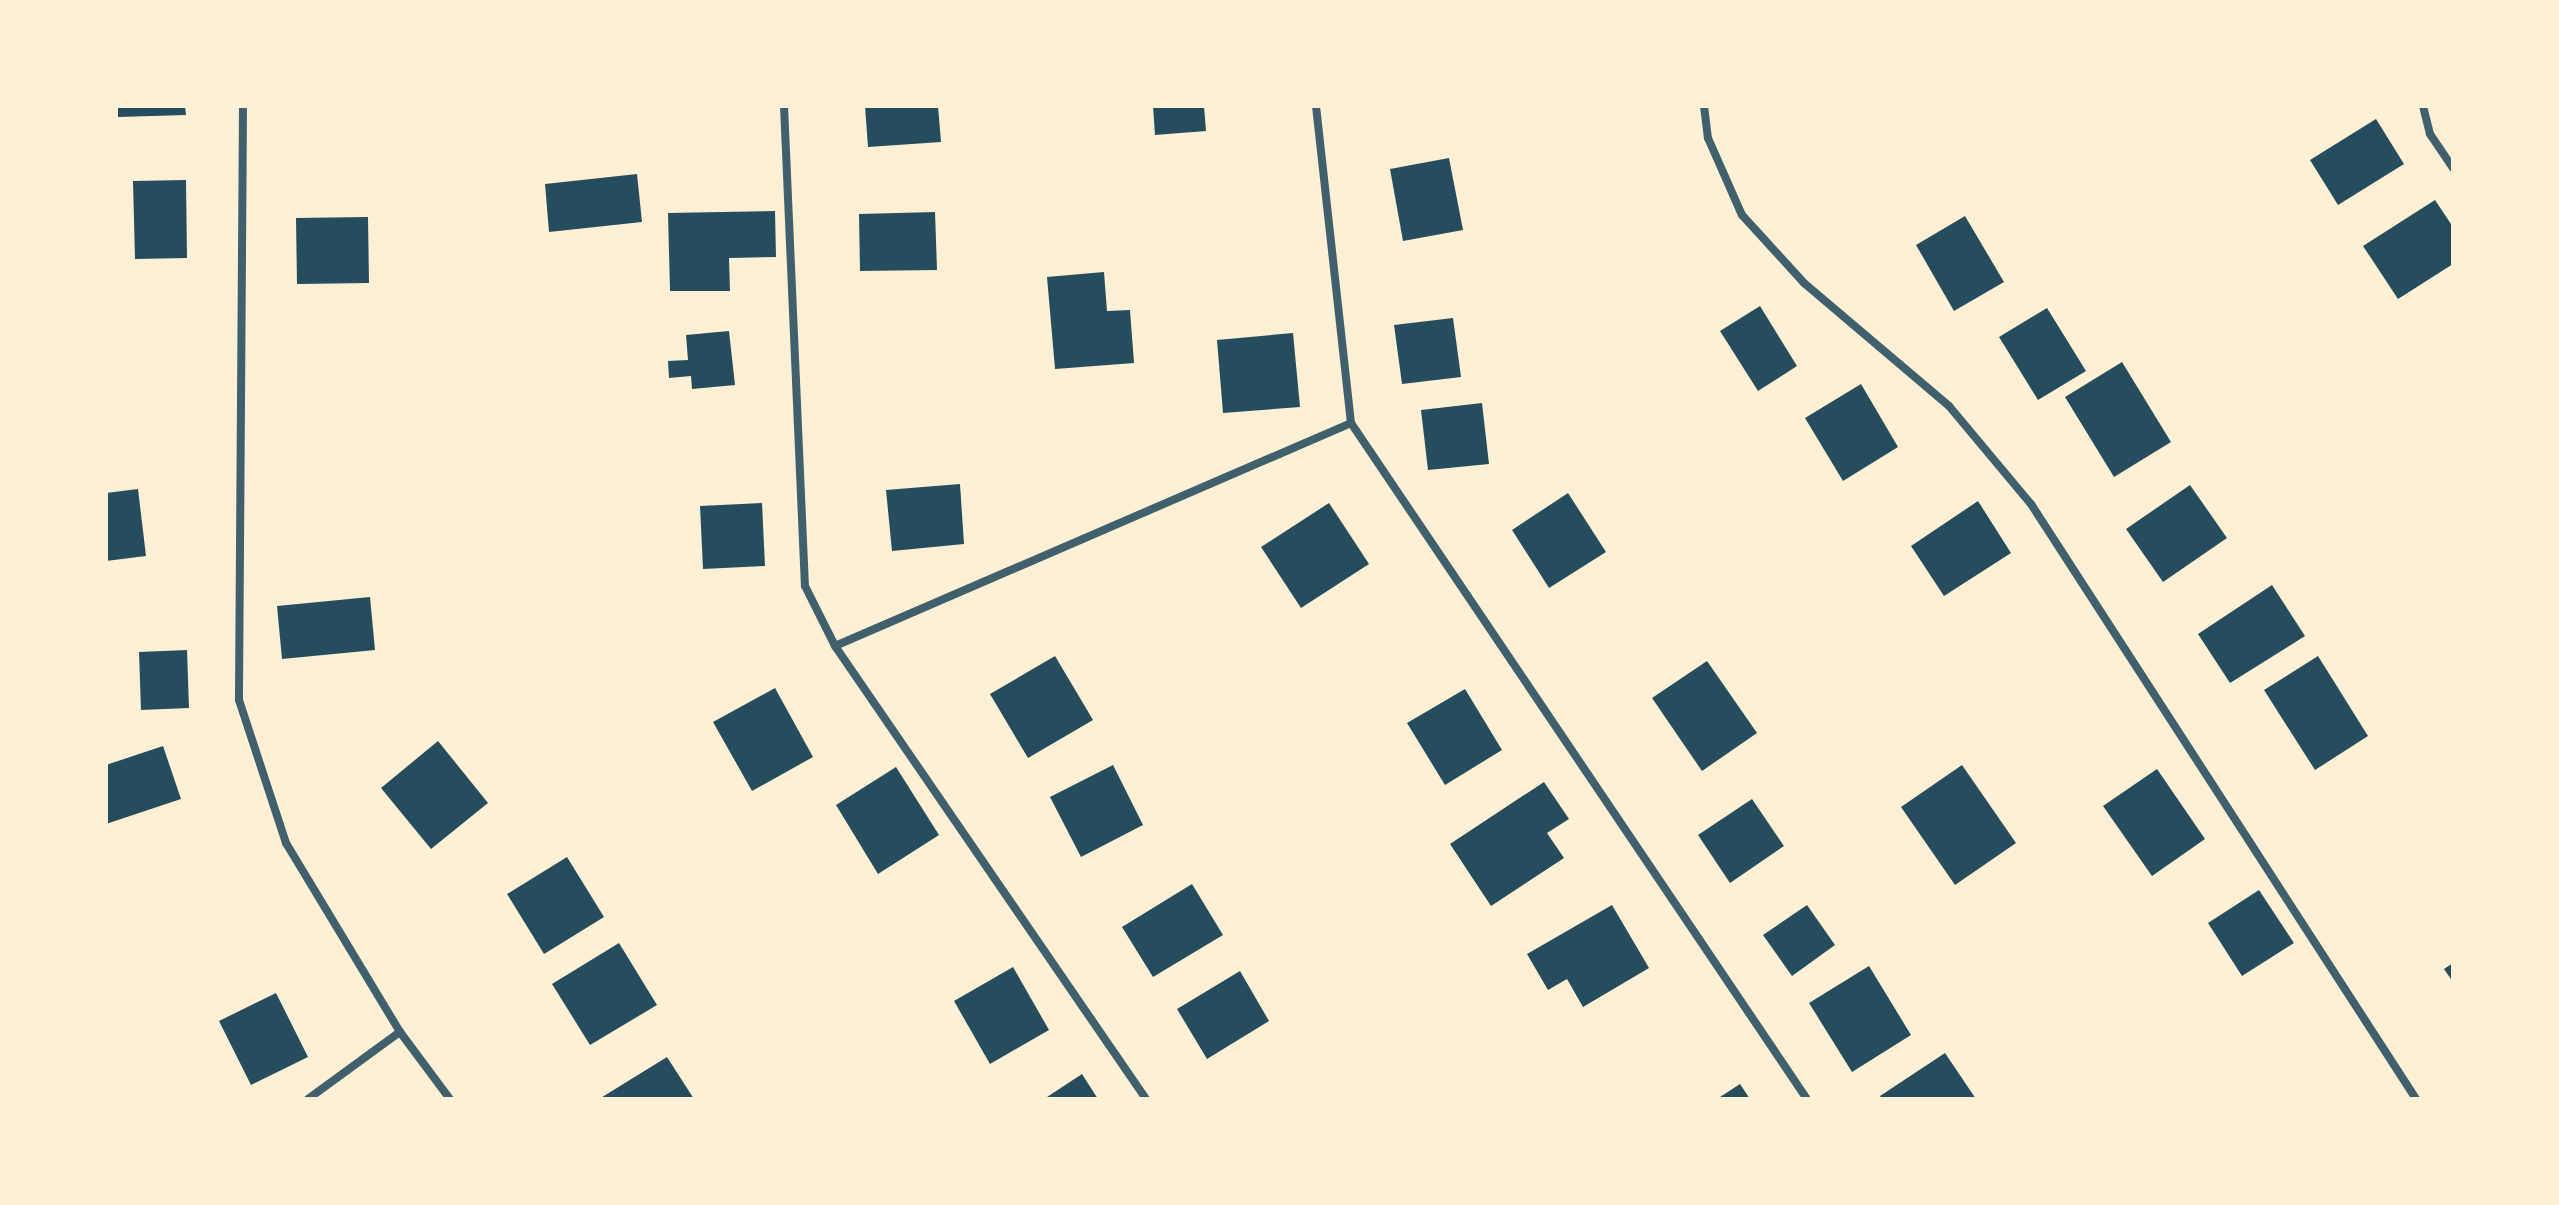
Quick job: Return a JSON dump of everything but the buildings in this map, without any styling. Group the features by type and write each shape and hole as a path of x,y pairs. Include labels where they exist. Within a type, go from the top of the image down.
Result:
{"street":[{"path":"243,106 239,700 286,843 400,1032 450,1099"},
{"path":"784,106 805,586 835,646 1146,1099"},
{"path":"1316,106 1351,423 1807,1099"},
{"path":"1704,106 1708,138 1742,215 1804,283 1949,406 2031,504 2416,1099"},
{"path":"2423,106 2430,134 2453,168"},
{"path":"835,646 1351,423"},
{"path":"308,1099 400,1032"}]}
